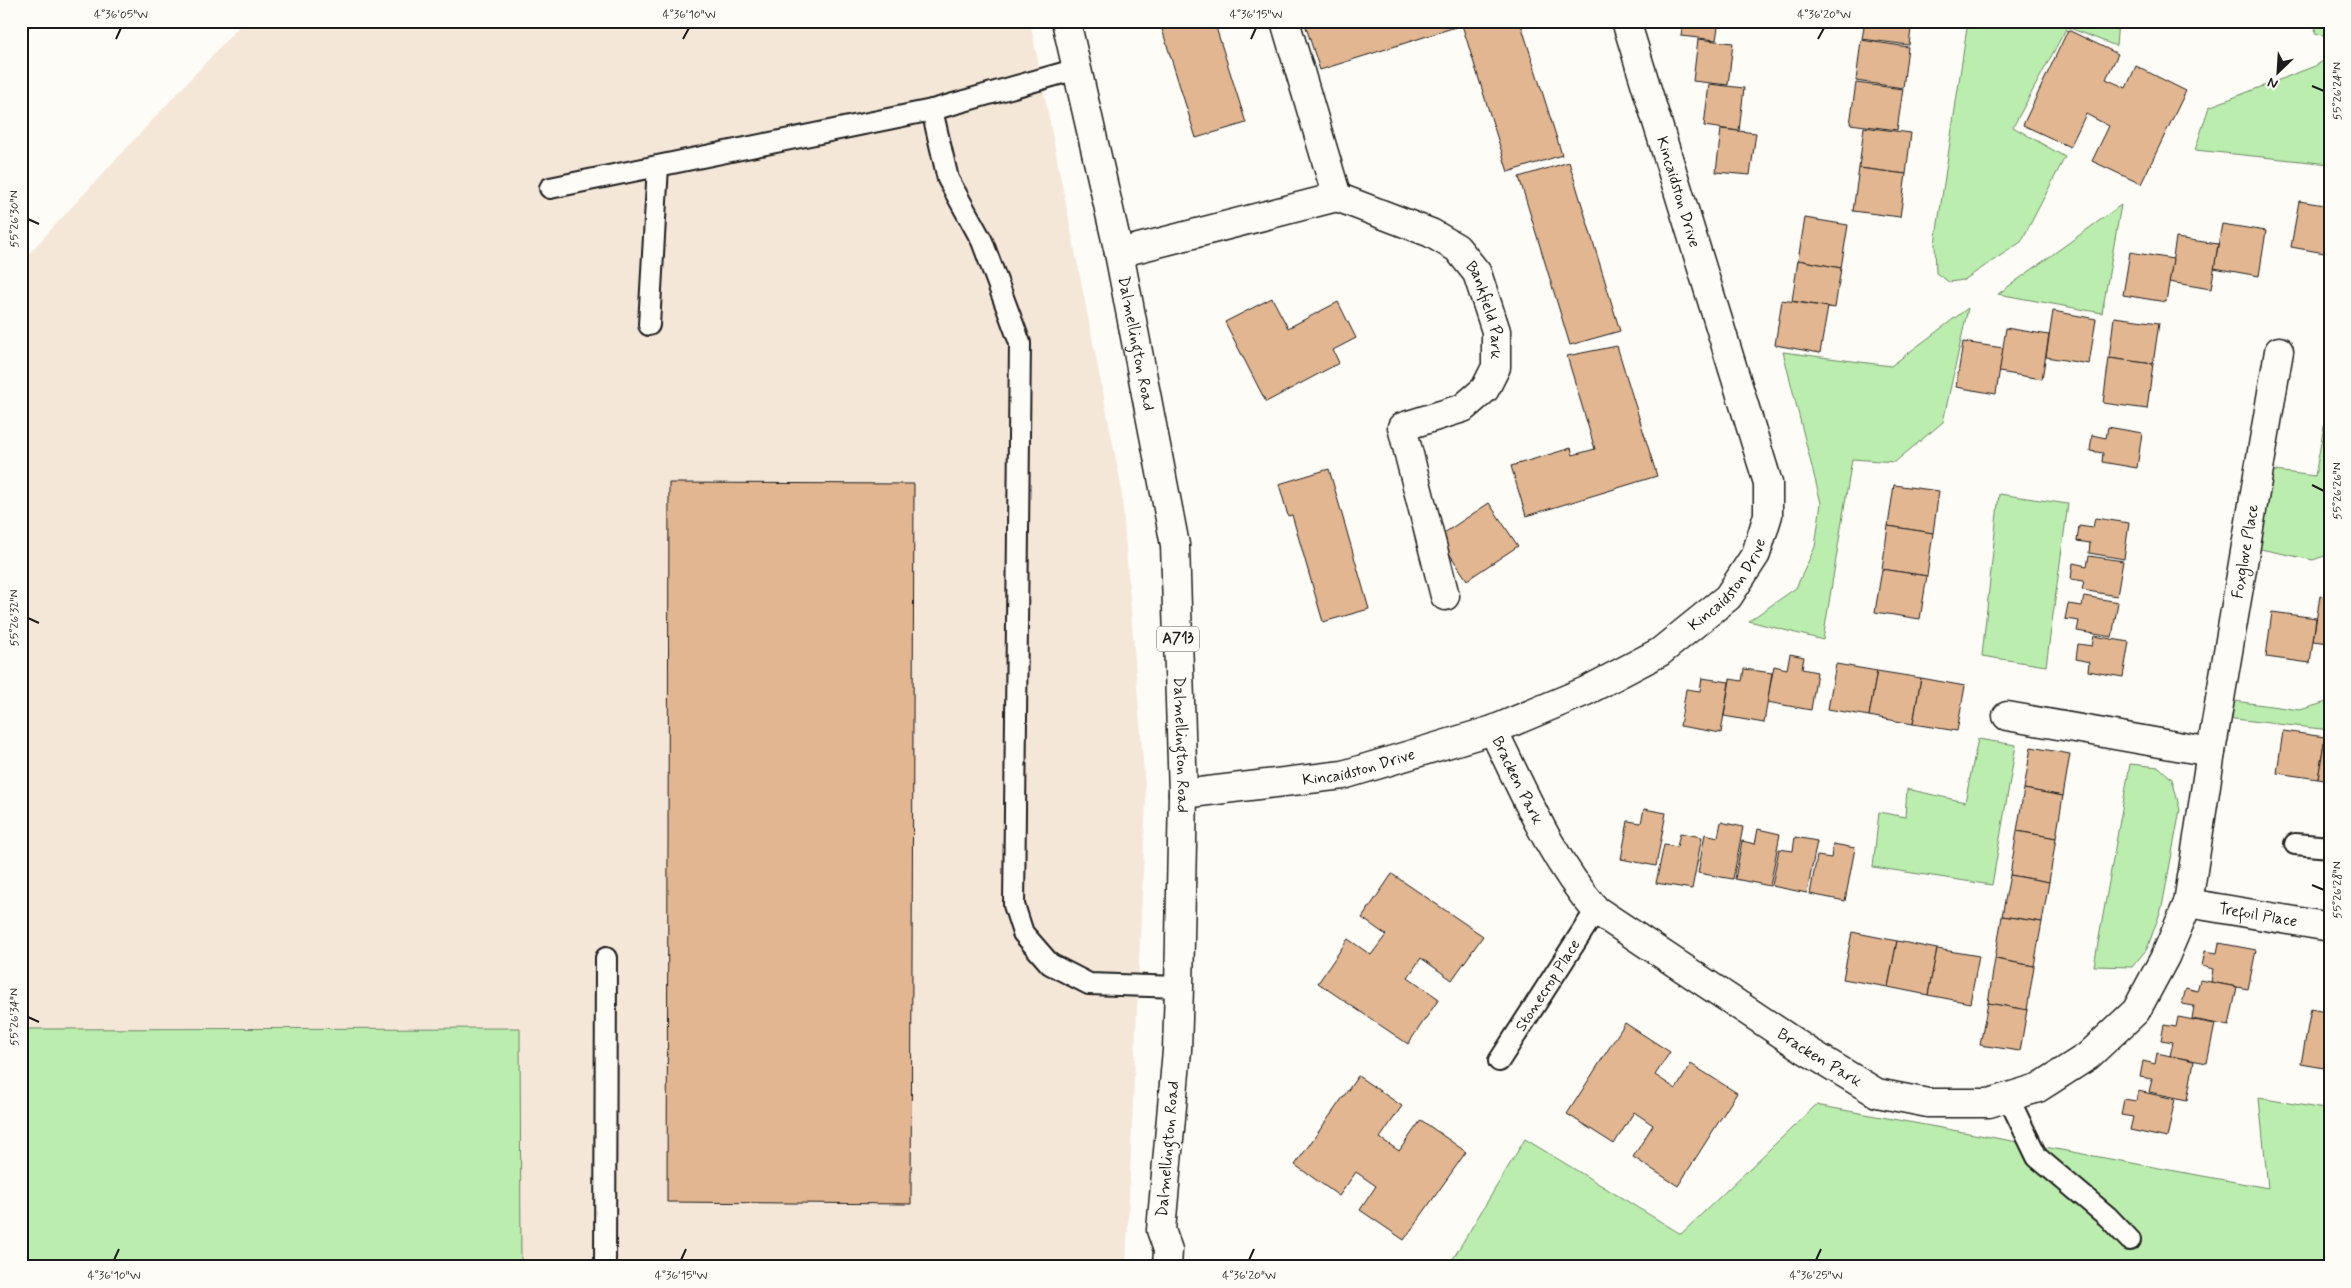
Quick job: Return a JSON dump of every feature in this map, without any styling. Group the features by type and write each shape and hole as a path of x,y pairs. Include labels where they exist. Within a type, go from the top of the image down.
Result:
{"street":[{"name":"Dalmellington Road","path":"1066,21 1119,253 1174,545 1183,794 1177,1050 1161,1230 1168,1250 1167,1267"},
{"path":"1119,253 1337,197 1285,21"},
{"name":"Kincaidston Drive","path":"1183,794 1343,775 1493,730 1586,691 1660,652 1728,597 1756,554 1768,515 1768,483 1626,21"},
{"name":"Bankfield Park","path":"1337,197 1431,233 1457,248 1477,273 1496,331 1496,367 1485,389 1463,408 1402,427 1445,596"},
{"name":"Foxglove Place","path":"2188,903 2211,752 2279,351"},
{"path":"2007,716 2211,752"},
{"name":"Bracken Park","path":"1493,730 1558,860 1578,889 1596,910 1806,1050 1877,1093 1928,1103 1989,1103 2038,1088 2088,1056 2136,1011 2165,957 2188,903"},
{"name":"Trefoil Place","path":"2188,903 2330,927"}],"lane":[{"path":"550,188 932,110 1077,69"},
{"path":"932,110 948,180 982,241 1020,343 1014,905 1023,933 1050,964 1090,984 1179,987"},
{"path":"649,325 658,166"},
{"path":"2295,844 2330,847"},
{"name":"Stonecrop Place","path":"1499,1061 1596,910"},
{"path":"605,1267 606,958"},
{"path":"2008,1097 2038,1157 2108,1217 2130,1240"}],"shaded area":[{"path":"244,21 1030,21 1121,485 1146,799 1126,1267 21,1267 21,262"}],"green space":[{"path":"1968,21 2118,21 2116,46 2067,27 2013,127 2065,157 2021,242 1964,280 1949,282 1936,273 1935,244"},
{"path":"2316,21 2330,21 2330,36 2315,34"},
{"path":"2330,57 2330,164 2195,150 2209,107 2315,66"},
{"path":"2121,205 2102,313 1998,294"},
{"path":"1968,308 1943,422 1895,462 1852,459 1823,640 1749,621 1796,588 1815,547 1821,503 1783,352 1891,366"},
{"path":"2325,420 2330,420 2330,554 2313,560 2246,546 2259,469 2315,476"},
{"path":"1999,494 2068,504 2046,666 1982,656"},
{"path":"2220,699 2300,710 2330,701 2330,730 2217,717"},
{"path":"1978,739 2016,745 1992,885 1873,867 1879,812 1905,817 1907,789 1965,802"},
{"path":"2130,764 2159,767 2172,779 2180,810 2162,907 2147,949 2132,967 2094,966"},
{"path":"520,1028 521,1267 21,1267 21,1029"},
{"path":"2259,1098 2330,1110 2330,1267 1448,1267 1525,1139 1681,1234 1816,1105 2268,1188"}],"building":[{"path":"1175,21 1214,21 1246,123 1196,138 1161,26"},
{"path":"1304,21 1520,21 1562,155 1508,172 1462,25 1320,70"},
{"path":"1683,21 1719,21 1716,40 1681,36"},
{"path":"1865,21 1912,21 1909,45 1862,39"},
{"path":"2068,30 2118,54 2106,79 2126,88 2136,66 2186,91 2141,184 2092,161 2109,126 2086,114 2070,147 2023,125"},
{"path":"1698,39 1733,43 1728,85 1693,81"},
{"path":"1861,40 1908,47 1903,88 1856,81"},
{"path":"1856,83 1903,89 1897,130 1850,124"},
{"path":"1709,84 1744,88 1739,131 1704,126"},
{"path":"1864,127 1911,133 1906,174 1859,168"},
{"path":"1721,129 1756,133 1750,175 1716,172"},
{"path":"1569,162 1620,331 1570,345 1519,177"},
{"path":"1859,168 1906,174 1900,217 1853,211"},
{"path":"2299,201 2330,206 2330,254 2291,247"},
{"path":"1805,218 1848,225 1841,268 1798,260"},
{"path":"2222,224 2266,231 2259,276 2214,268"},
{"path":"2176,238 2218,244 2211,289 2169,282"},
{"path":"2130,252 2173,259 2166,302 2123,295"},
{"path":"1798,260 1841,268 1835,308 1792,301"},
{"path":"1272,298 1288,328 1338,302 1356,338 1333,350 1339,363 1266,402 1225,322"},
{"path":"1782,300 1828,307 1820,353 1775,345"},
{"path":"2053,311 2096,319 2089,364 2046,357"},
{"path":"2114,317 2159,323 2153,364 2109,358"},
{"path":"2006,328 2049,335 2042,379 1999,372"},
{"path":"1963,342 2003,348 1996,394 1956,387"},
{"path":"1617,346 1657,476 1526,516 1511,466 1571,448 1573,455 1595,449 1567,356"},
{"path":"2109,358 2153,364 2147,409 2103,403"},
{"path":"2108,427 2142,433 2137,468 2102,462 2103,453 2090,451 2092,435 2106,438"},
{"path":"1329,469 1369,609 1323,622 1292,515 1288,516 1279,484"},
{"path":"669,483 914,484 911,1204 667,1202"},
{"path":"1894,485 1939,491 1933,533 1888,526"},
{"path":"1489,503 1518,546 1467,580 1438,537"},
{"path":"2095,518 2129,523 2124,559 2089,553 2090,543 2077,541 2079,526 2093,528"},
{"path":"1888,526 1933,533 1927,576 1882,569"},
{"path":"2089,556 2123,561 2117,596 2082,590 2084,581 2071,579 2073,563 2087,566"},
{"path":"1882,569 1927,576 1920,619 1875,612"},
{"path":"2084,596 2118,602 2112,637 2077,631 2079,621 2065,619 2068,604 2082,606"},
{"path":"2320,596 2330,598 2330,643 2313,641"},
{"path":"2272,612 2316,618 2310,663 2266,657"},
{"path":"2094,636 2129,642 2123,677 2088,671 2089,662 2076,659 2078,644 2092,646"},
{"path":"1790,654 1804,657 1802,669 1817,672 1811,710 1767,702 1774,666 1787,669"},
{"path":"1836,664 1877,671 1869,716 1828,709"},
{"path":"1744,669 1772,673 1764,723 1724,716 1730,679 1742,681"},
{"path":"1877,671 1921,678 1913,724 1869,716"},
{"path":"1702,678 1729,682 1721,733 1680,726 1686,689 1700,691"},
{"path":"1921,678 1965,686 1957,731 1913,724"},
{"path":"2283,731 2325,737 2318,779 2277,773"},
{"path":"2325,737 2330,737 2330,781 2318,779"},
{"path":"2031,747 2070,754 2063,796 2024,789"},
{"path":"2024,789 2063,796 2056,838 2017,831"},
{"path":"1644,809 1666,813 1656,866 1621,859 1628,821 1641,823"},
{"path":"1721,822 1743,827 1733,879 1698,873 1705,834 1718,837"},
{"path":"1758,829 1780,834 1770,886 1735,879 1742,841 1755,844"},
{"path":"2017,831 2056,838 2049,882 2010,875"},
{"path":"1680,833 1702,837 1692,889 1656,883 1664,845 1677,847"},
{"path":"1795,837 1817,841 1807,893 1772,886 1779,849 1793,851"},
{"path":"1833,844 1855,848 1845,901 1810,894 1817,856 1831,858"},
{"path":"1392,874 1483,936 1452,980 1421,958 1408,977 1439,999 1408,1044 1318,983 1348,939 1371,955 1386,935 1362,918"},
{"path":"2010,875 2049,882 2042,922 2002,916"},
{"path":"2002,916 2042,922 2034,966 1995,959"},
{"path":"1852,932 1897,941 1888,987 1843,979"},
{"path":"1897,941 1937,949 1928,995 1888,987"},
{"path":"2219,943 2256,950 2248,989 2211,982 2213,969 2202,966 2205,951 2217,953"},
{"path":"1937,949 1979,956 1970,1003 1928,995"},
{"path":"1995,959 2034,966 2027,1010 1988,1003"},
{"path":"2200,980 2237,987 2229,1026 2192,1019 2194,1006 2182,1004 2186,988 2197,991"},
{"path":"1988,1003 2027,1010 2020,1051 1980,1045"},
{"path":"2311,1009 2330,1013 2330,1069 2301,1064"},
{"path":"2178,1017 2215,1024 2207,1063 2170,1056 2173,1042 2161,1040 2164,1025 2176,1027"},
{"path":"1625,1023 1670,1052 1655,1075 1676,1089 1691,1064 1737,1093 1678,1186 1633,1157 1653,1125 1634,1112 1614,1144 1567,1114"},
{"path":"2157,1053 2194,1061 2187,1100 2149,1092 2152,1079 2140,1077 2143,1061 2155,1064"},
{"path":"1358,1076 1402,1106 1380,1138 1399,1151 1421,1120 1466,1152 1404,1240 1360,1210 1376,1186 1356,1172 1339,1196 1295,1165"},
{"path":"2138,1091 2175,1099 2167,1138 2130,1130 2133,1117 2121,1115 2124,1099 2136,1101"}]}
